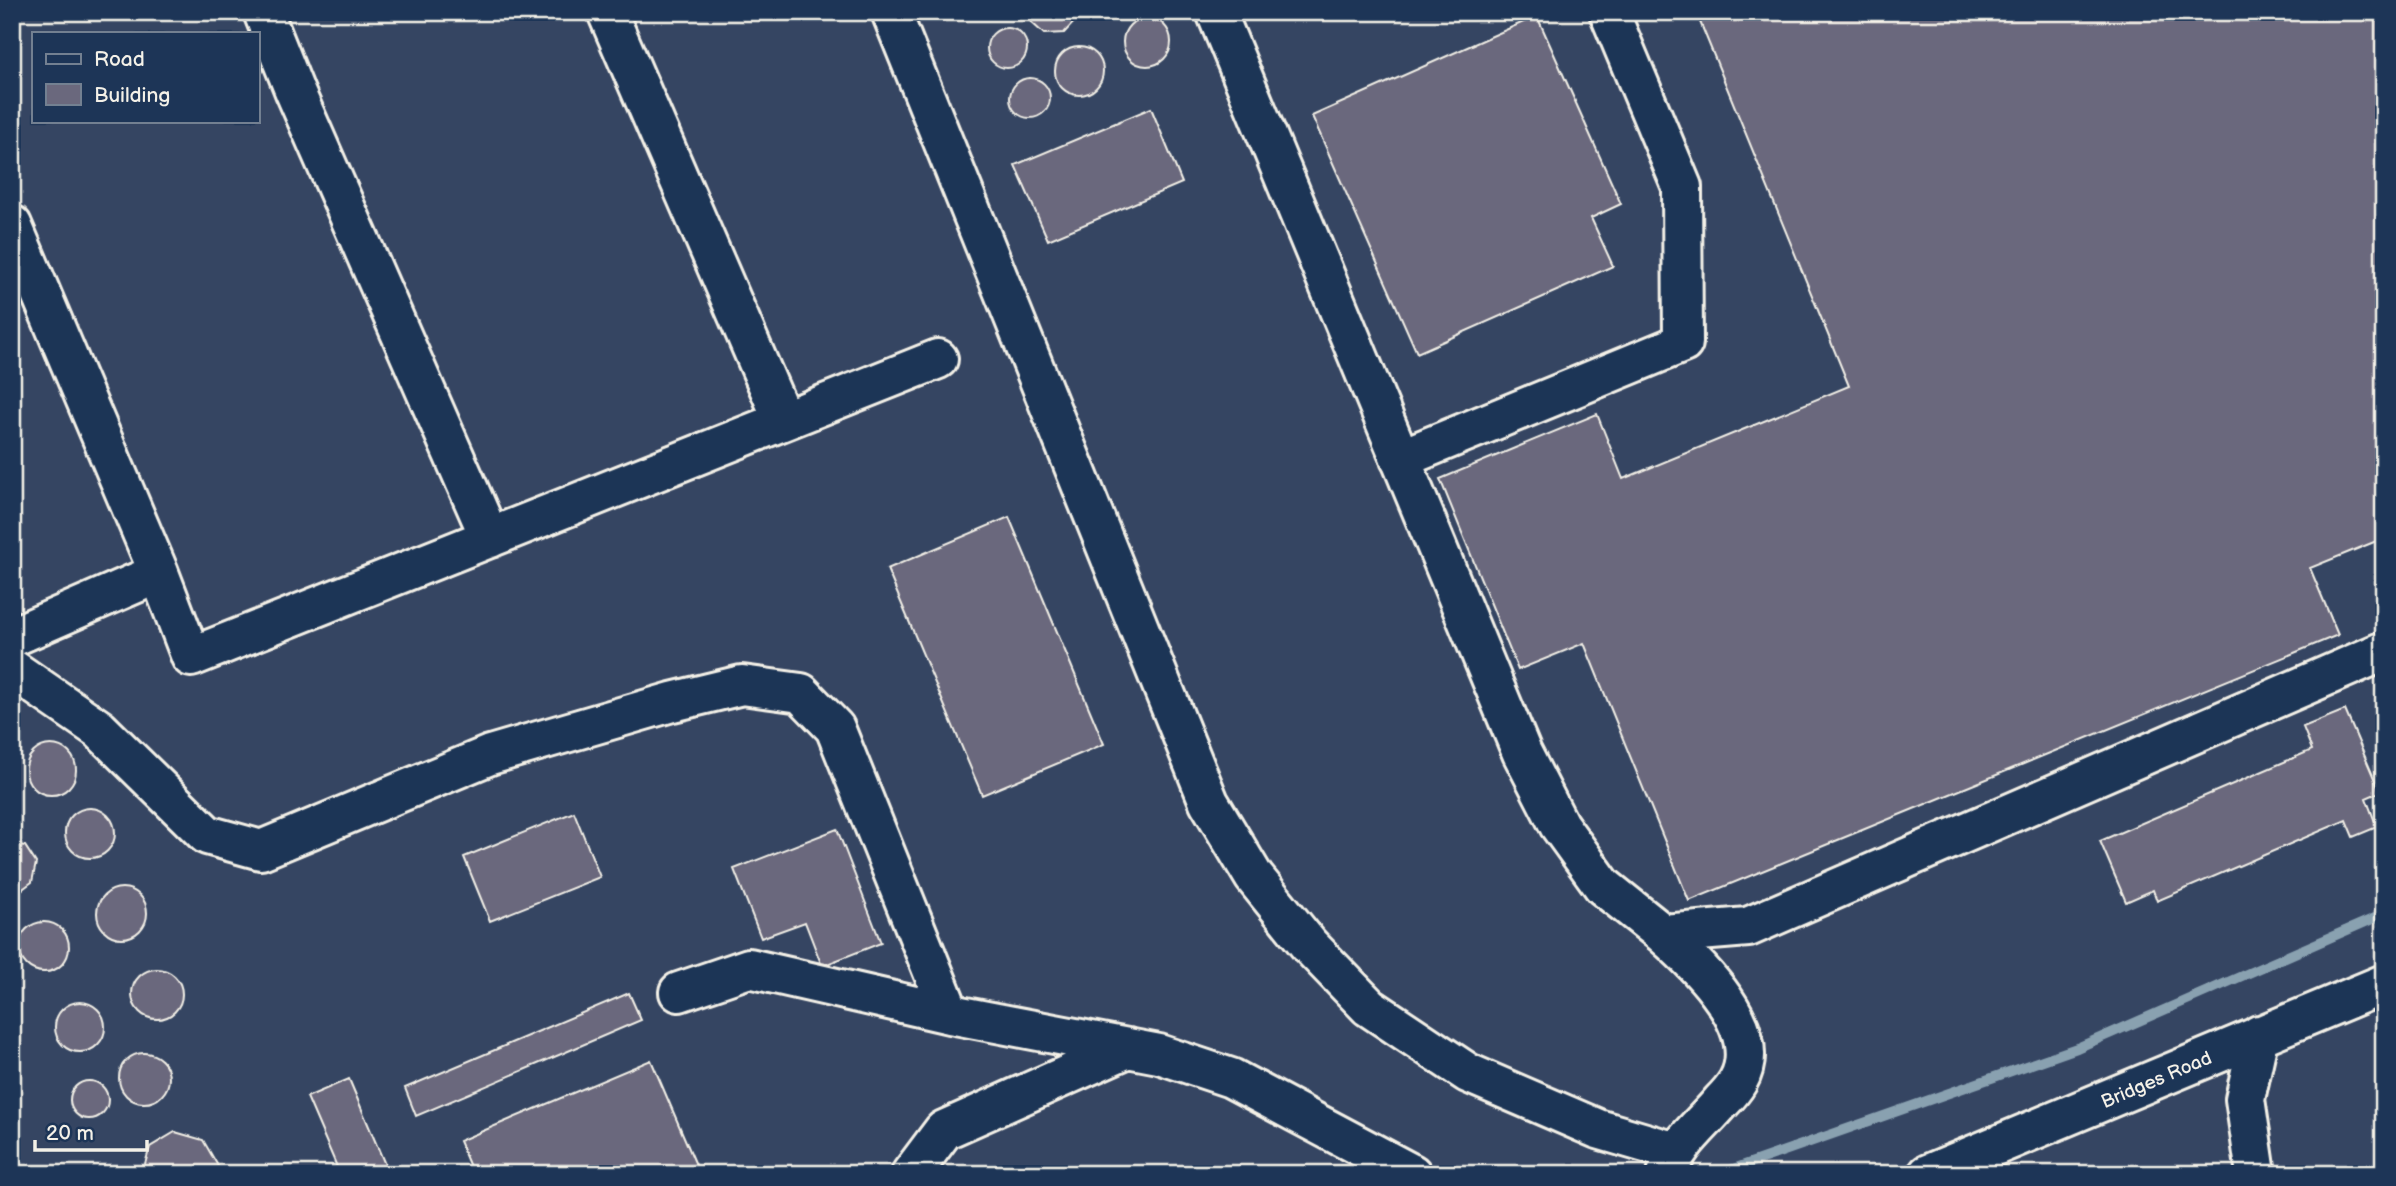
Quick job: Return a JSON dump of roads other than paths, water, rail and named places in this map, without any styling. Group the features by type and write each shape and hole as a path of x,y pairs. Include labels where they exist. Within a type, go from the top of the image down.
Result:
{"street":[{"path":"263,12 295,92 490,538"},
{"path":"607,12 783,420"},
{"path":"891,12 1209,802 1254,877 1309,945 1369,1007 1468,1073 1671,1163 1739,1080 1744,1056 1739,1027 1725,999 1698,965 1603,886 1559,825 1522,753 1216,12"},
{"path":"1400,459 1683,343 1682,187 1609,12"},
{"path":"12,225 159,573 191,657 938,359"},
{"path":"12,637 159,573"},
{"path":"1663,934 1748,928 2384,650"},
{"path":"12,669 99,729 207,835 261,850 490,755 633,713 742,685 801,693 835,728 950,1014"},
{"path":"679,992 750,968 950,1014 1159,1054 1231,1078 1412,1174"},
{"name":"Bridges Road","path":"1928,1174 2384,984"},
{"path":"2256,1174 2245,1099 2259,1035"},
{"path":"911,1174 944,1130 1128,1048"}],"waterway":[{"path":"1719,1174 2077,1048 2384,914"}]}
